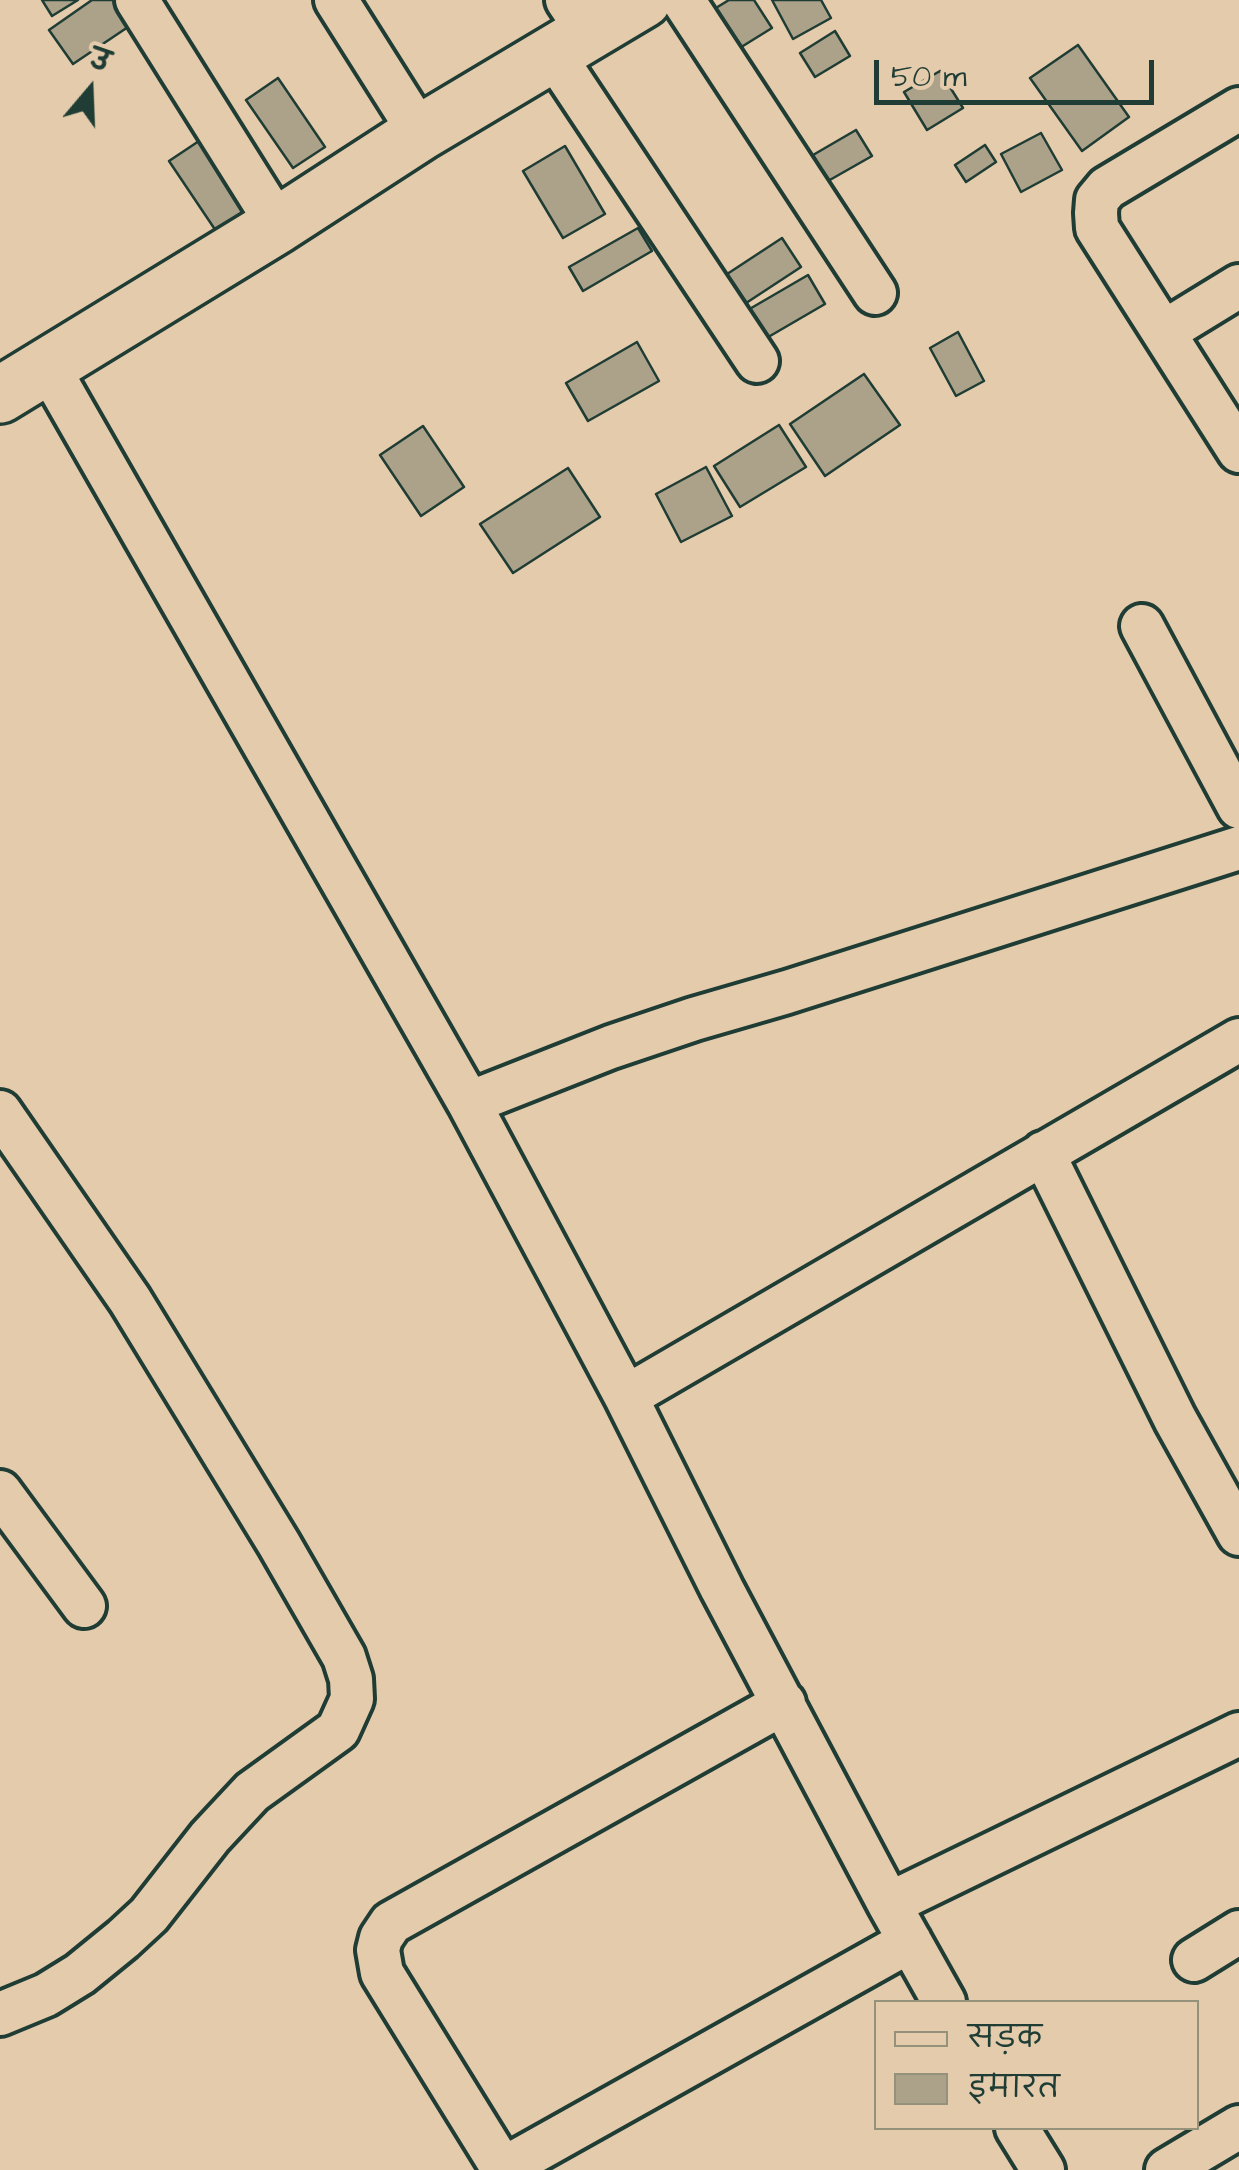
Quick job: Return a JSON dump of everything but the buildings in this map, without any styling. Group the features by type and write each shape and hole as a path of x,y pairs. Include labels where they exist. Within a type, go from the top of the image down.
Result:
{"street":[{"path":"136,0 278,225"},
{"path":"336,0 420,133"},
{"path":"0,395 278,225 570,29 643,0"},
{"path":"683,0 875,293"},
{"path":"570,29 758,361"},
{"path":"1239,109 1107,188 1097,200 1097,228 1239,451"},
{"path":"1164,332 1239,286"},
{"path":"48,365 469,1103 943,2000"},
{"path":"1142,626 1239,807"},
{"path":"469,1103 694,1019 1239,848"},
{"path":"626,1397 1239,1040"},
{"path":"0,1112 130,1300 279,1544 344,1657 352,1700 338,1730 252,1792 210,1837 149,1916 80,1974 46,1995 0,2014"},
{"path":"1044,1153 1176,1419 1239,1534"},
{"path":"0,1492 84,1606"},
{"path":"784,1703 390,1923 378,1950 382,1974 502,2169 910,1941"},
{"path":"889,1904 1239,1734"},
{"path":"1194,1960 1239,1932"},
{"path":"1166,2170 1239,2127"},
{"path":"1018,2130 1042,2170"}]}
